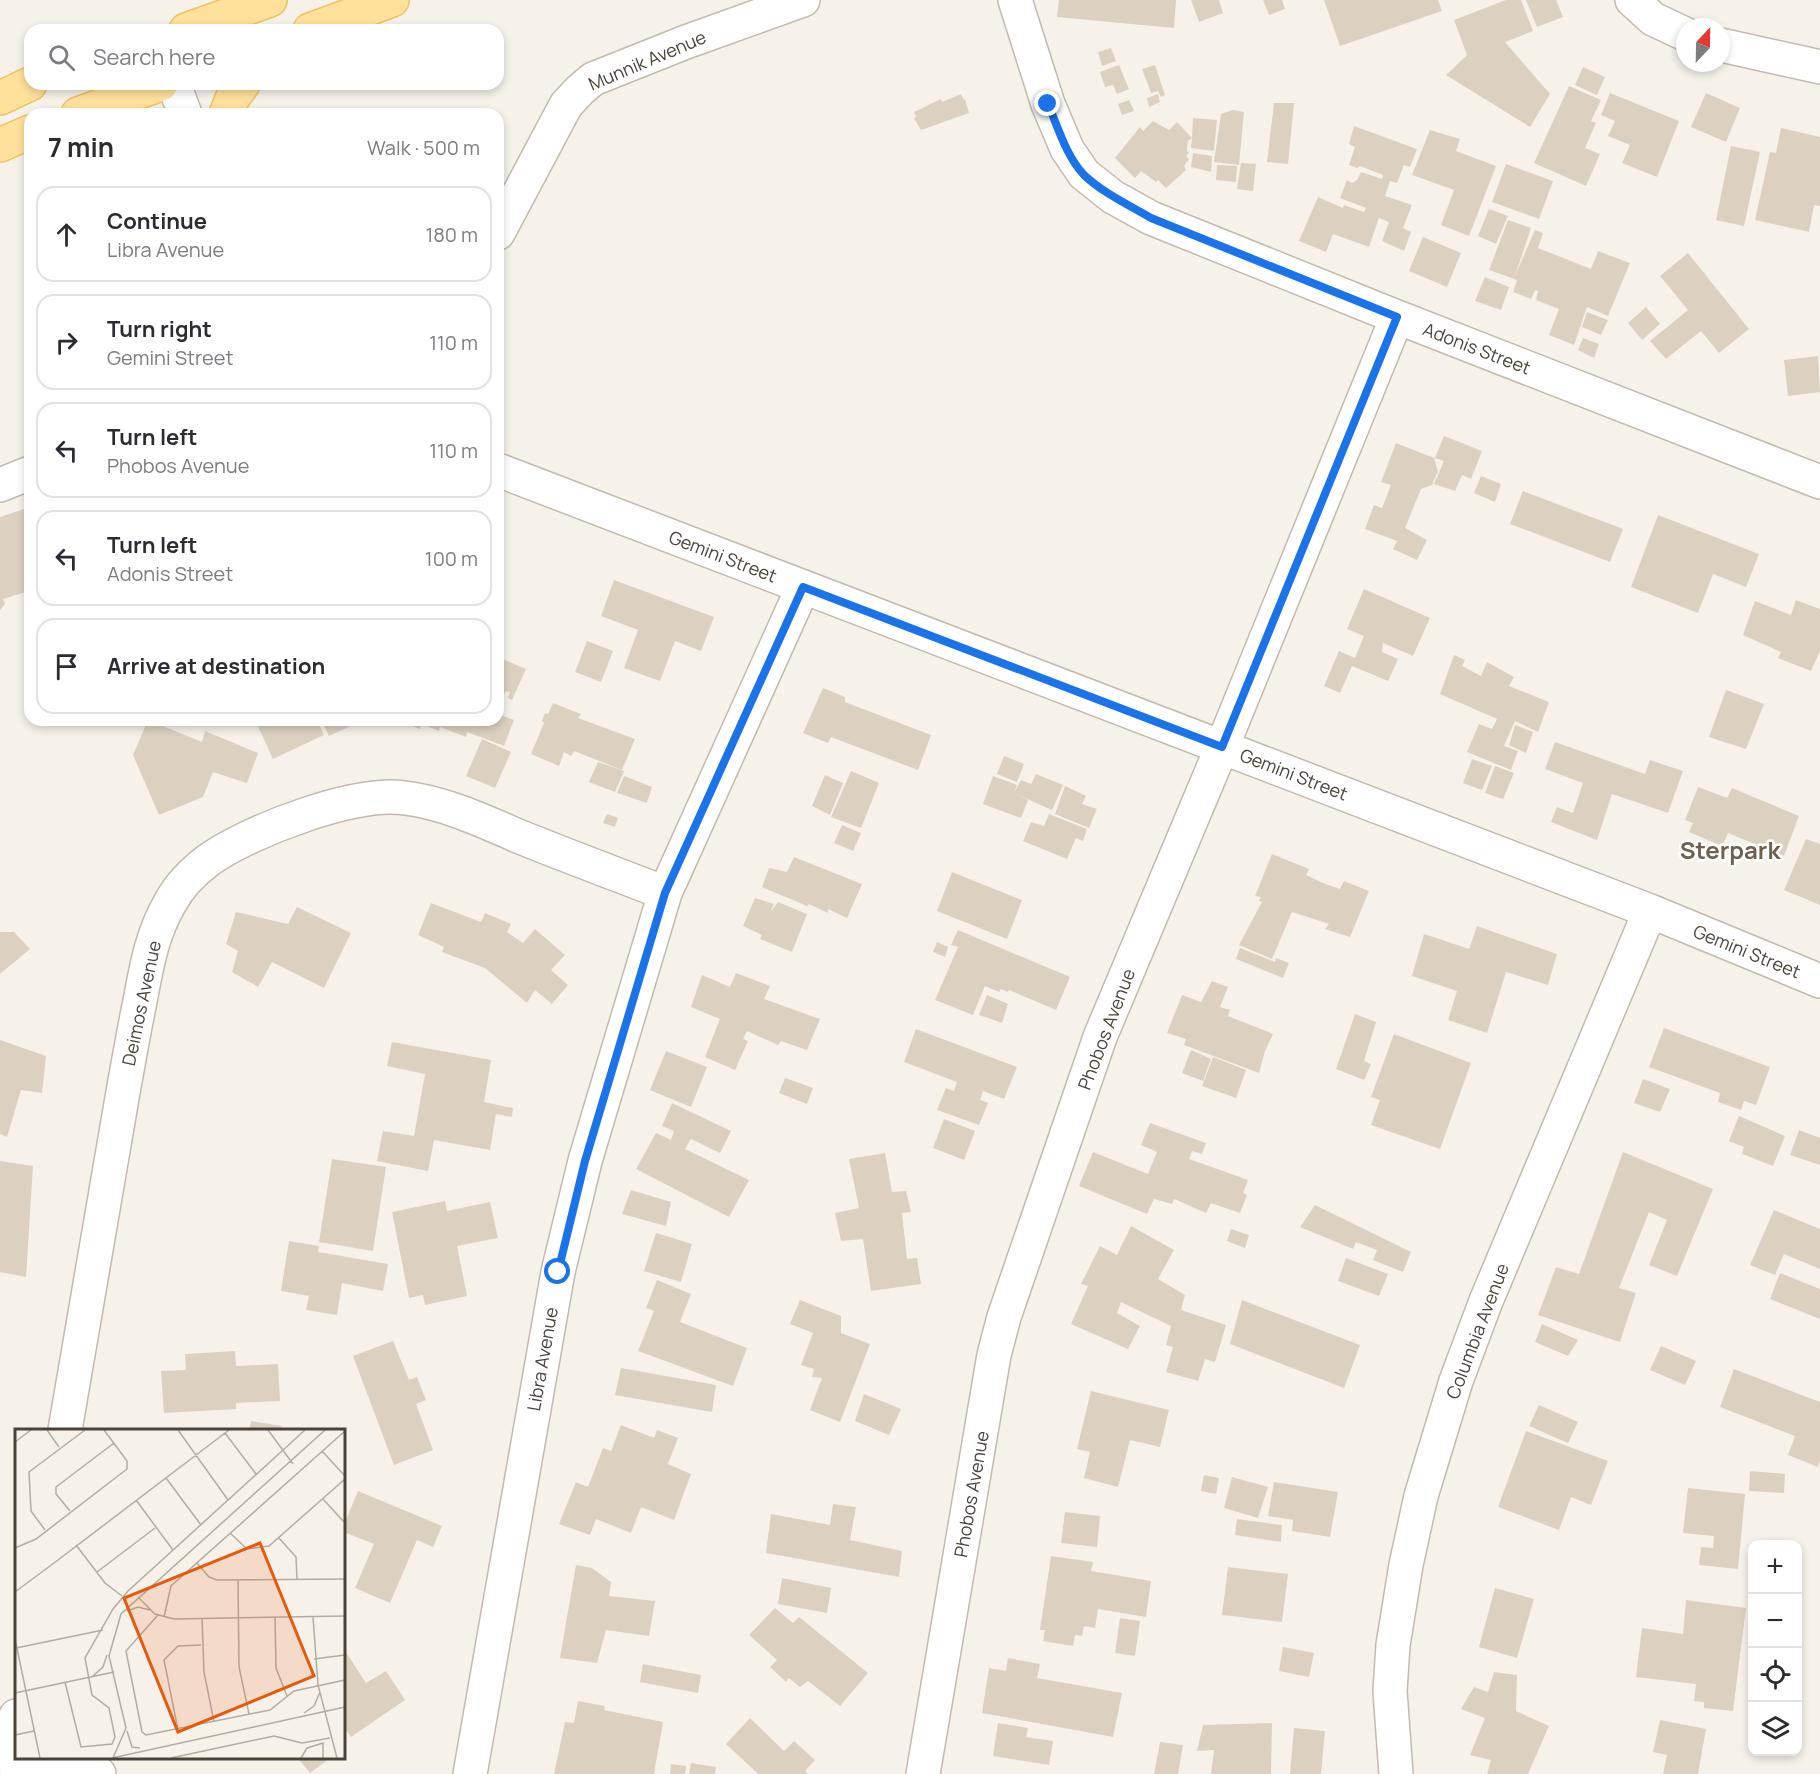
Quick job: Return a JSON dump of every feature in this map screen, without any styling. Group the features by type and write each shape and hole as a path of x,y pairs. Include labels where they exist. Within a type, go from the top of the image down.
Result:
{"main road":[{"path":"203,24 270,0"},
{"path":"329,24 392,0"},
{"path":"0,98 24,87"},
{"path":"95,108 144,90"},
{"path":"228,108 239,90"},
{"path":"0,145 24,135"},
{"path":"0,151 24,148"}],"street":[{"name":"Munnik Avenue","path":"504,222 566,105 593,79 686,42 803,0"},
{"name":"Adonis Street","path":"1016,0 1048,104 1067,149 1083,174 1113,197 1151,218 1820,482"},
{"path":"1632,0 1653,19 1676,30"},
{"path":"1730,47 1820,67"},
{"path":"0,82 24,84"},
{"path":"176,90 183,108"},
{"name":"Phobos Avenue","path":"923,1774 992,1367 1004,1317 1100,1037 1222,747 1397,317"},
{"name":"Gemini Street","path":"504,472 1650,911 1820,981"},
{"path":"0,485 24,475"},
{"name":"Libra Avenue","path":"470,1774 558,1272 582,1171 665,893 803,587"},
{"name":"Deimos Avenue","path":"65,1429 132,1038 150,951 154,935 168,904 193,875 210,860 236,845 313,812 346,802 401,797 429,802 482,819 665,893"},
{"name":"Columbia Avenue","path":"1396,1774 1390,1691 1393,1645 1406,1565 1421,1496 1456,1381 1486,1301 1650,911"},
{"path":"15,1720 4,1758 99,1774"}],"building":[{"path":"1059,0 1176,0 1174,28 1057,17"},
{"path":"1191,0 1219,0 1223,13 1199,22"},
{"path":"1263,0 1282,0 1285,9 1269,15"},
{"path":"1324,0 1438,0 1442,11 1340,46"},
{"path":"1506,0 1521,0 1533,31 1505,42 1550,94 1530,127 1446,75 1467,55 1454,20"},
{"path":"1526,0 1556,0 1563,17 1537,27"},
{"path":"1111,48 1116,61 1102,66 1098,52"},
{"path":"1119,65 1129,89 1117,94 1113,85 1105,87 1100,72"},
{"path":"1155,65 1165,95 1161,97 1158,91 1151,93 1142,69"},
{"path":"1583,67 1605,77 1597,95 1575,85"},
{"path":"1569,86 1601,100 1591,121 1596,123 1585,148 1600,154 1586,186 1534,163"},
{"path":"1610,93 1679,121 1657,177 1622,163 1630,145 1608,136 1615,121 1601,115"},
{"path":"1706,93 1740,108 1726,142 1691,127"},
{"path":"961,94 969,113 921,130 914,118 916,117 914,112 941,99 942,102"},
{"path":"1158,94 1160,102 1149,107 1147,98"},
{"path":"1129,100 1134,111 1122,115 1118,104"},
{"path":"1274,103 1294,103 1288,164 1267,162"},
{"path":"1233,110 1244,112 1239,165 1214,162 1221,114"},
{"path":"1193,118 1217,120 1214,151 1191,148"},
{"path":"1153,121 1169,130 1177,122 1192,138 1188,141 1187,152 1190,151 1186,156 1189,159 1184,166 1186,170 1166,188 1158,180 1156,182 1141,171 1135,178 1115,158 1140,127 1143,131"},
{"path":"1354,126 1417,149 1410,167 1404,165 1397,183 1390,181 1385,196 1412,205 1403,228 1411,232 1404,251 1382,241 1389,222 1379,218 1369,247 1333,234 1326,252 1299,241 1318,197 1343,208 1344,205 1364,212 1366,208 1340,198 1347,180 1352,183 1357,180 1361,172 1382,179 1383,175 1360,166 1357,168 1349,165 1355,147 1349,144"},
{"path":"1781,128 1820,137 1820,206 1814,205 1809,232 1755,220 1770,152 1776,153"},
{"path":"1430,130 1460,139 1456,151 1496,166 1469,236 1441,225 1454,190 1412,175"},
{"path":"1731,146 1760,152 1744,226 1716,220"},
{"path":"1193,153 1212,156 1211,172 1191,167"},
{"path":"1241,163 1256,164 1253,191 1237,189"},
{"path":"1506,164 1553,181 1539,219 1492,202"},
{"path":"1217,165 1237,166 1236,182 1216,180"},
{"path":"1489,209 1508,216 1496,244 1478,236"},
{"path":"1508,220 1531,228 1515,276 1535,230 1543,233 1538,248 1591,269 1598,251 1630,263 1608,316 1587,307 1574,345 1549,335 1559,309 1536,300 1538,291 1535,290 1531,299 1513,292 1517,280 1489,270"},
{"path":"1423,237 1461,253 1447,287 1409,271"},
{"path":"1688,253 1749,329 1719,353 1701,331 1666,359 1650,341 1688,310 1660,276"},
{"path":"1485,277 1509,287 1501,310 1475,301"},
{"path":"1646,307 1660,324 1642,340 1628,323"},
{"path":"1587,312 1608,320 1601,335 1582,327"},
{"path":"1583,338 1599,344 1594,358 1578,350"},
{"path":"1818,356 1820,392 1788,396 1784,360"},
{"path":"1444,436 1482,451 1471,479 1462,475 1455,491 1434,484 1444,461 1435,458"},
{"path":"1396,443 1434,458 1438,471 1432,485 1421,489 1405,528 1427,540 1417,560 1393,549 1397,541 1365,529 1374,505 1382,508 1391,485 1381,482"},
{"path":"1481,476 1501,484 1495,502 1474,493"},
{"path":"1523,491 1623,529 1610,562 1510,524"},
{"path":"24,509 24,593 3,599 5,604 0,610 0,517"},
{"path":"1658,515 1759,554 1746,587 1713,574 1698,613 1631,587"},
{"path":"614,580 714,617 701,651 675,641 660,681 624,668 638,630 601,616"},
{"path":"1364,589 1430,618 1413,656 1383,643 1382,652 1398,659 1388,681 1352,666 1340,693 1324,686 1339,651 1355,658 1364,636 1347,629"},
{"path":"1796,600 1820,609 1820,651 1811,671 1778,658 1781,652 1743,635 1755,601 1791,615"},
{"path":"587,641 613,651 601,682 575,672"},
{"path":"1454,655 1465,660 1462,666 1481,676 1487,662 1514,677 1509,686 1549,702 1538,732 1515,721 1504,746 1518,751 1511,770 1467,752 1479,724 1492,729 1497,719 1440,694"},
{"path":"504,660 526,669 512,700 508,698 510,692 506,691 504,695"},
{"path":"823,688 845,697 845,702 931,735 918,770 831,737 828,743 803,733"},
{"path":"1726,690 1764,704 1746,749 1709,737"},
{"path":"553,703 581,714 578,718 635,739 622,770 574,751 571,756 564,752 559,766 531,754 544,723 542,721 545,713 548,714"},
{"path":"504,716 514,720 504,746 467,732 466,737 440,727 439,731 426,726 504,726"},
{"path":"1515,725 1533,732 1526,753 1509,745"},
{"path":"145,726 163,726 202,742 205,731 258,753 247,783 213,772 203,797 159,815 133,755"},
{"path":"258,726 320,726 324,735 273,759"},
{"path":"324,726 351,726 329,736"},
{"path":"482,739 511,752 495,788 466,776"},
{"path":"1555,742 1645,774 1650,760 1683,771 1668,813 1612,794 1597,840 1551,822 1557,807 1573,813 1583,783 1545,769"},
{"path":"1004,756 1024,764 1017,782 997,774"},
{"path":"1472,759 1492,766 1482,790 1463,783"},
{"path":"598,762 624,771 615,792 589,782"},
{"path":"1495,766 1514,773 1503,799 1485,793"},
{"path":"851,771 879,783 861,828 831,817"},
{"path":"1036,774 1063,785 1052,810 1014,793 1021,780 1031,784"},
{"path":"825,775 843,783 830,815 812,806"},
{"path":"624,776 652,787 647,803 617,793"},
{"path":"993,776 1017,785 1014,793 1028,800 1021,818 983,804"},
{"path":"1065,786 1086,796 1082,804 1097,809 1089,828 1055,814"},
{"path":"1698,787 1727,798 1732,788 1799,816 1784,856 1728,833 1722,846 1689,832 1693,823 1685,820"},
{"path":"607,814 618,818 615,827 603,823"},
{"path":"1049,814 1087,829 1083,841 1076,838 1067,859 1023,841 1031,822 1044,826"},
{"path":"842,825 861,833 853,851 834,843"},
{"path":"1806,839 1820,844 1820,905 1784,890"},
{"path":"1272,854 1309,869 1306,875 1323,883 1340,889 1344,881 1369,891 1350,937 1325,929 1329,924 1292,912 1272,959 1239,945 1262,902 1259,901 1261,897 1255,896"},
{"path":"794,857 862,884 847,918 828,909 828,913 809,904 807,906 762,887 769,868 787,872"},
{"path":"952,872 1022,900 1007,939 937,911"},
{"path":"755,898 774,904 770,912 778,902 807,914 792,952 760,939 762,935 743,926"},
{"path":"431,903 481,922 485,913 511,924 507,932 523,943 535,929 565,955 551,970 568,985 552,1004 535,990 527,1003 485,968 442,952 444,947 418,935"},
{"path":"297,907 351,933 324,988 272,962 258,987 232,972 238,951 226,944 236,912 288,924"},
{"path":"1477,926 1557,954 1548,985 1506,972 1487,1033 1448,1020 1457,991 1412,976 1424,934 1469,949"},
{"path":"958,930 1070,977 1056,1010 1009,990 1008,992 1001,989 999,992 985,986 973,1015 935,1000 958,947 951,945"},
{"path":"0,932 14,932 30,949 0,974"},
{"path":"937,942 948,947 945,957 933,952"},
{"path":"1240,948 1275,962 1276,958 1289,963 1283,978 1236,959"},
{"path":"736,973 770,986 764,999 820,1019 807,1050 781,1041 778,1045 747,1031 743,1039 748,1041 735,1070 705,1057 720,1019 691,1007 702,975 730,987"},
{"path":"1212,981 1228,987 1220,1007 1230,1010 1228,1016 1273,1034 1259,1073 1184,1045 1186,1039 1167,1033 1182,995 1201,1002"},
{"path":"987,995 1008,1004 1002,1023 979,1015"},
{"path":"1355,1014 1376,1022 1364,1061 1371,1064 1364,1080 1336,1069"},
{"path":"1664,1028 1770,1067 1756,1105 1744,1101 1741,1110 1718,1102 1720,1093 1649,1067"},
{"path":"916,1029 1017,1067 1004,1099 983,1091 980,1100 988,1103 979,1125 937,1110 946,1088 954,1091 957,1082 904,1062"},
{"path":"1394,1034 1471,1063 1440,1149 1371,1125 1380,1100 1371,1097"},
{"path":"0,1040 46,1056 42,1093 21,1090 7,1137 0,1134"},
{"path":"392,1042 491,1060 484,1102 513,1108 512,1117 496,1114 490,1150 434,1140 428,1171 377,1161 383,1131 414,1136 425,1074 387,1066"},
{"path":"1191,1050 1211,1059 1203,1081 1182,1073"},
{"path":"666,1051 707,1067 691,1107 650,1090"},
{"path":"1213,1057 1246,1070 1236,1098 1202,1086"},
{"path":"785,1078 813,1088 807,1104 779,1093"},
{"path":"1643,1079 1670,1089 1660,1112 1634,1103"},
{"path":"672,1103 731,1131 720,1153 691,1139 685,1149 749,1180 729,1217 636,1169 656,1133 671,1140 674,1131 662,1126"},
{"path":"1739,1116 1785,1136 1773,1166 1742,1154 1744,1147 1729,1141"},
{"path":"944,1119 975,1131 964,1160 933,1148"},
{"path":"1150,1123 1206,1143 1202,1154 1192,1151 1189,1159 1248,1180 1243,1193 1247,1195 1240,1213 1211,1203 1206,1213 1174,1199 1172,1204 1154,1199 1147,1214 1079,1186 1093,1152 1148,1174 1157,1152 1141,1145"},
{"path":"1799,1130 1820,1138 1820,1165 1790,1155"},
{"path":"1623,1152 1713,1189 1677,1276 1649,1265 1667,1220 1649,1212 1619,1288 1636,1293 1620,1342 1538,1315 1556,1267 1579,1274"},
{"path":"885,1153 892,1192 906,1191 911,1212 902,1213 907,1259 917,1258 921,1284 871,1291 863,1239 841,1241 835,1213 859,1208 849,1159"},
{"path":"332,1159 386,1167 373,1251 319,1242"},
{"path":"0,1161 33,1166 26,1277 0,1272"},
{"path":"631,1190 671,1202 666,1226 622,1214"},
{"path":"445,1201 447,1211 490,1202 498,1238 457,1246 467,1296 425,1305 423,1295 409,1298 392,1212"},
{"path":"1315,1205 1411,1252 1403,1272 1373,1260 1377,1250 1356,1242 1353,1249 1300,1227"},
{"path":"1774,1210 1820,1229 1820,1269 1784,1254 1775,1275 1750,1265"},
{"path":"1131,1226 1174,1250 1158,1279 1185,1295 1181,1310 1226,1325 1215,1362 1205,1359 1198,1381 1166,1372 1173,1347 1166,1345 1171,1326 1121,1302 1117,1313 1140,1326 1128,1349 1071,1324 1088,1286 1081,1284 1100,1246 1117,1255"},
{"path":"1231,1229 1249,1235 1245,1248 1227,1241"},
{"path":"656,1233 692,1244 681,1282 644,1271"},
{"path":"289,1241 319,1246 318,1252 388,1264 383,1291 342,1283 337,1315 306,1310 309,1296 281,1291"},
{"path":"1346,1258 1388,1274 1379,1296 1338,1281"},
{"path":"1780,1273 1820,1289 1820,1319 1770,1299"},
{"path":"657,1280 691,1294 680,1322 747,1348 733,1386 638,1351 654,1311 646,1308"},
{"path":"800,1300 841,1316 841,1333 870,1344 840,1422 810,1410 822,1378 812,1377 814,1369 801,1365 813,1333 790,1324"},
{"path":"1242,1300 1360,1345 1344,1388 1230,1344"},
{"path":"1542,1324 1578,1340 1568,1356 1535,1342"},
{"path":"393,1341 409,1380 417,1377 426,1400 416,1404 433,1450 394,1465 353,1356"},
{"path":"1661,1346 1696,1361 1685,1385 1650,1370"},
{"path":"235,1351 236,1366 278,1364 280,1401 236,1403 236,1409 164,1413 161,1371 186,1370 185,1354"},
{"path":"621,1368 716,1385 712,1412 615,1395"},
{"path":"1734,1369 1820,1402 1820,1461 1818,1467 1788,1455 1795,1436 1720,1407"},
{"path":"1091,1391 1169,1410 1160,1447 1130,1440 1118,1487 1084,1478 1090,1452 1077,1449"},
{"path":"864,1394 901,1409 889,1435 855,1421"},
{"path":"1539,1405 1578,1422 1568,1443 1529,1426"},
{"path":"251,1421 282,1426 281,1429 249,1429"},
{"path":"621,1425 654,1438 657,1430 678,1438 668,1464 691,1474 674,1520 641,1507 631,1533 596,1519 590,1535 559,1524 576,1482 588,1487 603,1448 611,1451"},
{"path":"1526,1431 1608,1461 1591,1505 1571,1497 1559,1530 1498,1507"},
{"path":"1750,1471 1785,1474 1784,1493 1749,1491"},
{"path":"1204,1475 1219,1478 1216,1494 1201,1491"},
{"path":"1232,1477 1268,1487 1258,1518 1224,1508"},
{"path":"1274,1482 1338,1492 1330,1537 1292,1531 1293,1520 1268,1516"},
{"path":"1688,1488 1745,1494 1738,1569 1699,1565 1701,1547 1713,1548 1714,1536 1683,1533"},
{"path":"358,1491 442,1526 433,1547 417,1540 390,1603 355,1588 374,1544 345,1532 345,1523"},
{"path":"833,1504 856,1507 850,1540 902,1551 899,1577 766,1553 771,1514 830,1525"},
{"path":"1065,1512 1100,1516 1097,1547 1061,1543"},
{"path":"1237,1519 1282,1525 1281,1542 1235,1535"},
{"path":"1051,1556 1093,1562 1091,1571 1151,1581 1146,1617 1098,1609 1095,1628 1084,1626 1082,1636 1075,1635 1073,1646 1043,1641 1045,1630 1040,1630"},
{"path":"576,1565 592,1568 611,1582 609,1596 655,1601 649,1636 606,1630 597,1663 560,1658"},
{"path":"1228,1567 1288,1574 1282,1622 1222,1615"},
{"path":"782,1578 831,1588 827,1613 778,1604"},
{"path":"1495,1588 1534,1599 1517,1658 1479,1647"},
{"path":"1686,1600 1746,1608 1733,1711 1704,1708 1704,1702 1694,1701 1696,1684 1636,1677 1642,1628 1683,1634"},
{"path":"775,1608 793,1623 799,1617 868,1673 840,1706 808,1681 800,1687 789,1678 786,1682 770,1667 777,1660 749,1635"},
{"path":"1120,1618 1140,1621 1135,1656 1115,1653"},
{"path":"1283,1647 1314,1653 1309,1677 1279,1671"},
{"path":"345,1651 366,1683 386,1671 405,1700 351,1737 345,1728"},
{"path":"1008,1658 1040,1664 1037,1678 1122,1693 1113,1737 982,1713 989,1668 1006,1671"},
{"path":"643,1664 701,1675 698,1693 640,1682"},
{"path":"1494,1672 1517,1675 1516,1711 1549,1726 1528,1774 1487,1774 1491,1760 1470,1755 1485,1718 1461,1709 1474,1687 1488,1692"},
{"path":"578,1701 605,1706 604,1710 663,1722 654,1774 554,1774 565,1722 574,1723"},
{"path":"750,1718 784,1751 794,1741 815,1760 805,1771 808,1774 758,1774 726,1744"},
{"path":"1660,1720 1706,1729 1698,1774 1663,1774 1667,1755 1653,1752"},
{"path":"998,1723 1028,1728 1026,1737 1053,1741 1049,1765 993,1756"},
{"path":"1272,1723 1271,1774 1211,1774 1214,1750 1197,1751 1203,1725"},
{"path":"1294,1728 1325,1731 1321,1774 1290,1774"},
{"path":"1160,1742 1183,1745 1178,1774 1154,1774"},
{"path":"299,1759 329,1759 310,1773"},
{"path":"691,1763 716,1767 715,1774 689,1774"},
{"path":"671,1764 686,1766 685,1774 670,1774"}],"district":[{"name":"Sterpark","path":"1730,849"}],"route":[{"path":"558,1272 585,1161 665,893 803,587 1222,747 1397,317 1151,218 1113,197 1083,174 1067,149 1048,104"}]}
